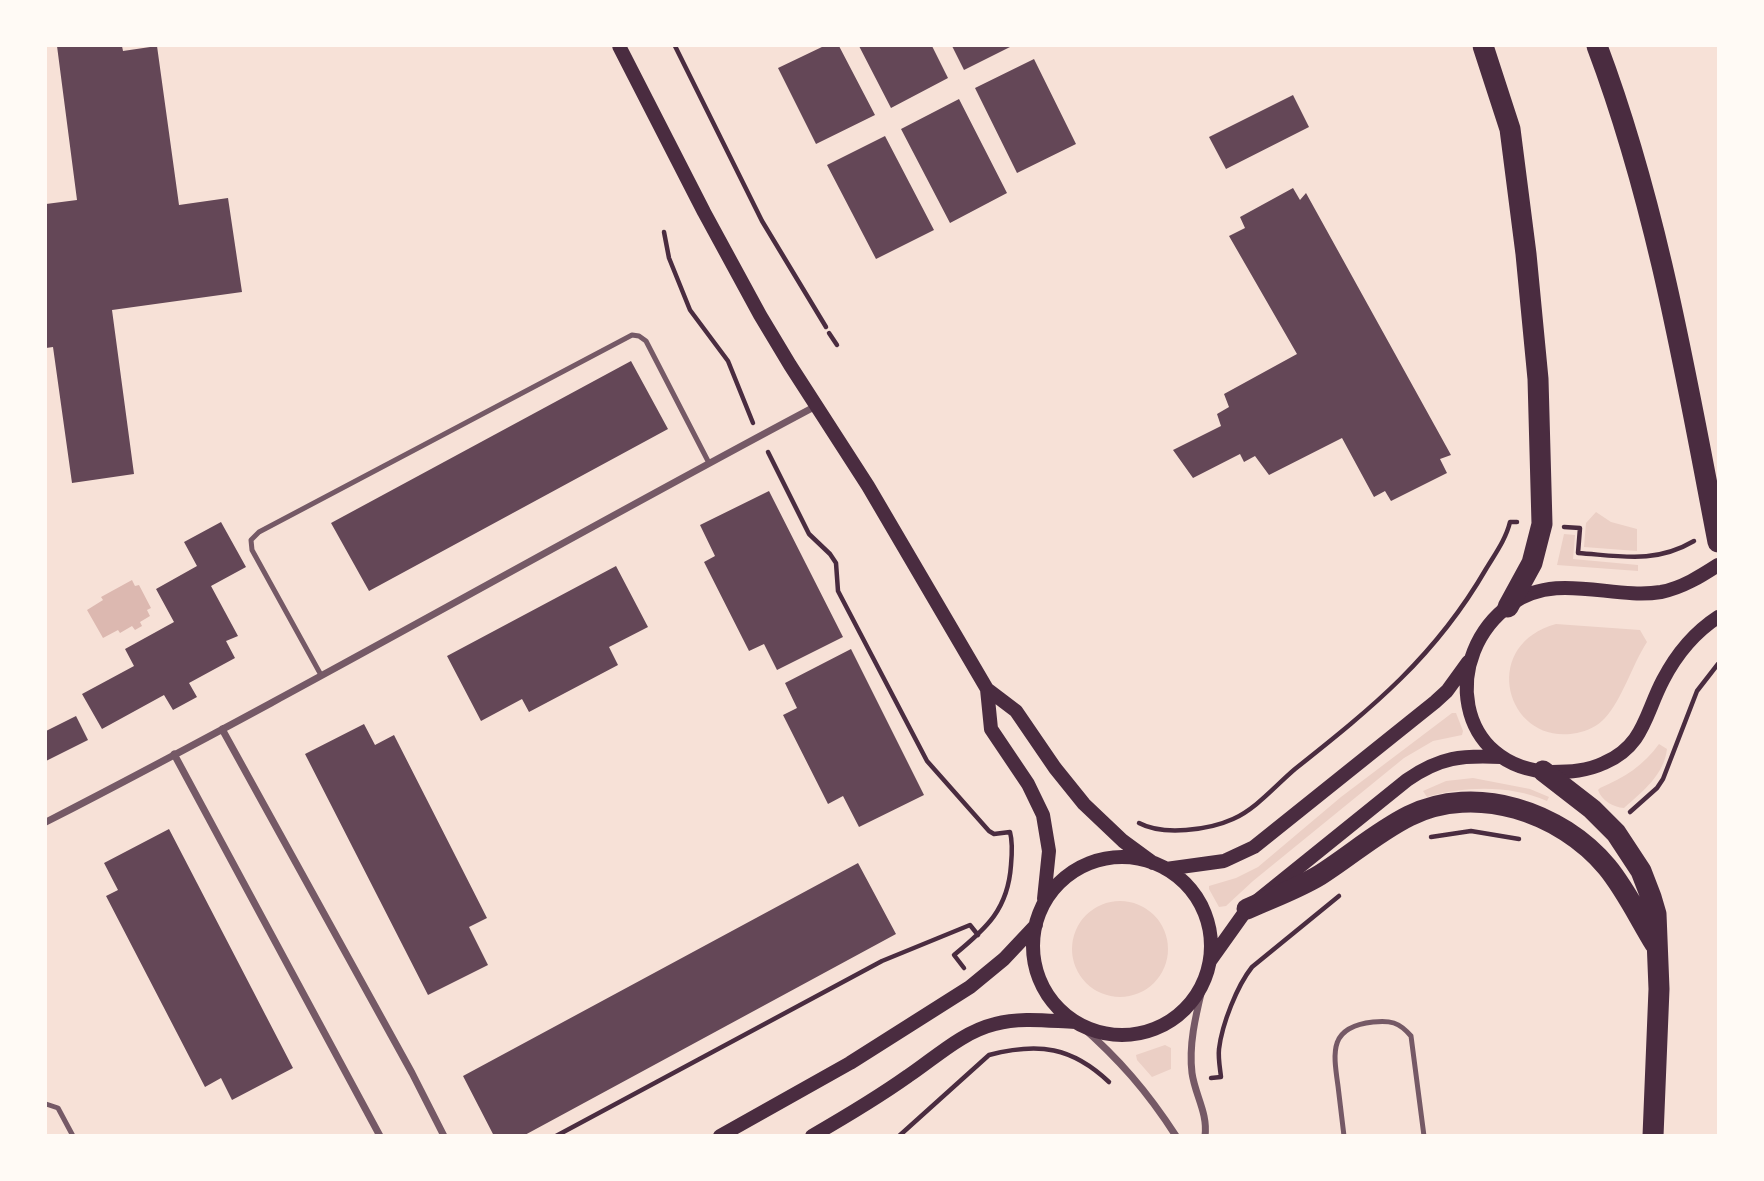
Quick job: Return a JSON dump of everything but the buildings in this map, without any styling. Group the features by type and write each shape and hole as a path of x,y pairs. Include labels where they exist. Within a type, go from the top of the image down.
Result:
{"highway":[{"path":"1483,46 1510,129 1538,379 1542,524 1532,563 1508,607"},
{"path":"1597,46 1625,132 1661,262 1695,414 1709,540"},
{"path":"1543,771 1592,809 1628,849 1641,871 1651,897 1656,914 1659,989 1653,1136"},
{"path":"1247,909 1318,876 1390,826 1412,815 1445,804 1488,804 1535,814 1576,837 1614,877 1656,944"}],"main road":[{"path":"619,46 744,287 868,486 987,689 1016,711 1084,804 1123,841 1189,889 1205,915 1211,947 1207,969"},
{"path":"1078,1023 1057,1007 1042,986 1033,949 1035,925 1044,904 1066,878 1096,861 1119,857 1159,866 1224,861 1254,847 1447,691 1491,625 1508,607 1524,597 1551,589 1662,592 1701,576 1718,565"},
{"path":"1470,658 1467,685 1470,717 1481,737 1501,757 1516,766 1543,771 1576,772 1606,762 1627,748 1642,731 1663,680 1679,655 1718,617"},
{"path":"987,689 991,729 1028,784 1043,816 1049,851 1044,904"},
{"path":"812,1136 896,1084 956,1042 996,1023 1017,1020 1078,1023 1115,1035 1128,1035 1153,1029 1175,1017 1184,1008 1247,909 1368,809 1420,771 1455,757 1501,757"},
{"path":"720,1136 850,1063 970,987 1004,959 1035,925"}],"street":[{"path":"46,822 816,406"},
{"path":"222,729 444,1136"},
{"path":"174,754 380,1136"},
{"path":"1205,1136 1207,1121 1196,1090 1191,1059 1195,1021 1207,969"},
{"path":"1078,1023 1117,1057 1177,1136"}],"lane":[{"path":"321,675 252,550 251,540 258,532 632,335 646,341 709,463"},
{"path":"1344,1136 1334,1052 1341,1036 1356,1024 1389,1020 1401,1025 1410,1036 1424,1136"},
{"path":"46,1104 58,1108 73,1136"}],"path":[{"path":"675,46 762,221 826,327"},
{"path":"664,232 669,258 690,310 728,361 748,415 809,534 830,554 835,563 838,591 927,761 989,831 994,834 1010,832 1012,862 1005,899 992,920 954,955"},
{"path":"829,333 837,345"},
{"path":"1136,821 1154,828 1202,829 1242,814 1378,703 1410,672 1465,603 1504,538 1510,522"},
{"path":"1580,528 1578,553 1638,558 1655,556 1709,540"},
{"path":"1629,813 1657,788 1663,779 1697,691 1718,664"},
{"path":"1421,841 1472,831 1522,840"},
{"path":"1221,1077 1219,1051 1223,1030 1242,980 1252,967 1346,890"},
{"path":"556,1136 882,961 970,925 978,935"},
{"path":"899,1136 989,1055 1011,1050 1031,1049 1076,1056 1116,1090"}],"shaded area":[{"path":"1596,512 1611,522 1637,529 1637,551 1584,547 1586,523"},
{"path":"1564,534 1575,535 1573,559 1638,565 1638,571 1557,565"},
{"path":"132,580 135,586 139,585 151,608 147,610 150,616 140,622 142,626 135,630 132,626 103,638 87,610 103,600 101,597"},
{"path":"1556,624 1640,630 1647,642 1611,711 1596,726 1577,733 1553,733 1533,725 1519,710 1511,692 1510,671 1516,652 1532,635"},
{"path":"1452,713 1456,713 1462,735 1433,741 1404,758 1226,906 1219,907 1209,886 1236,878 1258,867 1341,797"},
{"path":"1659,744 1667,749 1665,758 1657,775 1645,789 1624,808 1605,800 1598,790 1633,770"},
{"path":"1473,778 1530,789 1549,797 1547,801 1518,792 1472,789 1427,797 1423,791 1446,781"},
{"path":"1120,901 1138,905 1154,915 1164,931 1168,949 1164,967 1154,983 1138,993 1120,997 1102,993 1086,983 1076,967 1072,949 1076,931 1086,915 1102,905"},
{"path":"1165,1045 1171,1048 1171,1069 1152,1077 1137,1060 1136,1055"}]}
